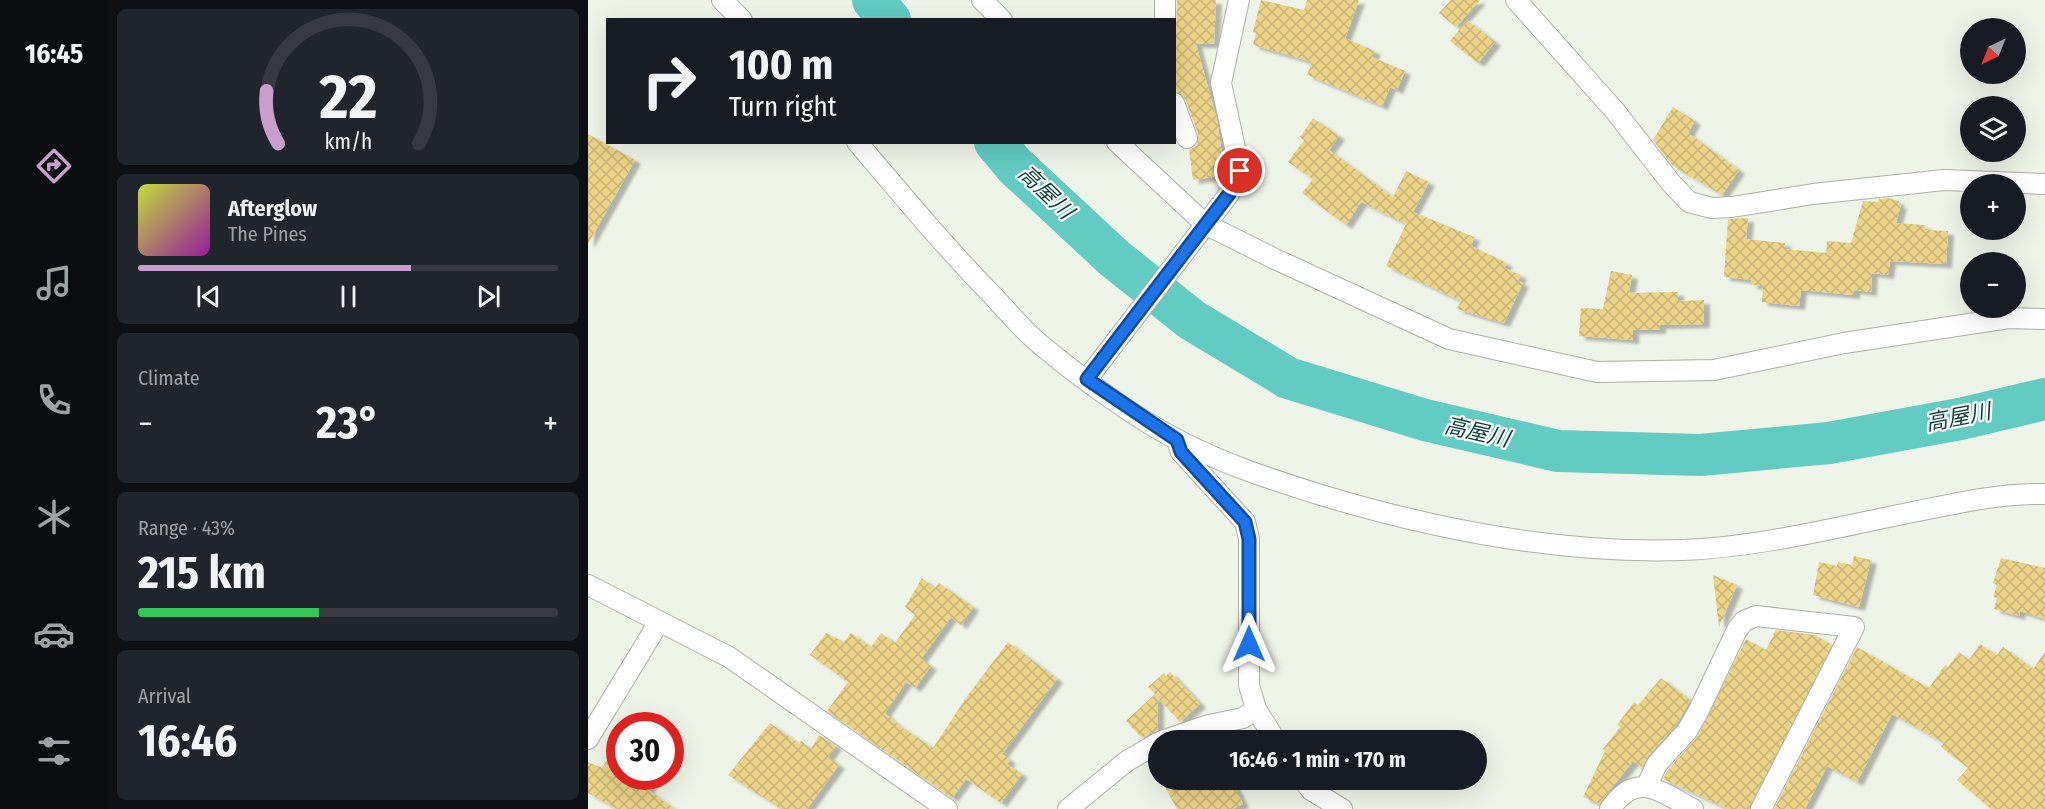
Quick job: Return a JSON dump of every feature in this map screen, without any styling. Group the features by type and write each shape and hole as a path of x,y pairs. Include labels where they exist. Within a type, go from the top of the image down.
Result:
{"street":[{"path":"722,0 740,18"},
{"path":"982,0 1000,18"},
{"path":"1165,0 1165,18"},
{"path":"1089,377 1229,194 1240,171 1221,83 1239,0"},
{"path":"1516,0 1615,111 1671,183 1689,202 1712,208 1732,207 1813,194 1944,180 2045,184"},
{"path":"1176,108 1187,138"},
{"path":"859,144 956,258 1040,344 1177,440 1280,482 1361,507 1435,525 1528,542 1683,550 1739,544 1971,500 2020,494 2045,494"},
{"path":"1119,144 1202,228 1449,339 1597,372 1714,370 1844,343 2009,318 2045,319"},
{"path":"1177,440 1181,452 1245,522 1249,539 1249,686 1256,709 1269,730"},
{"path":"588,585 729,657 947,809"},
{"path":"1647,785 1657,764 1687,731 1737,630 1744,621 1755,616 1854,627 1761,809"},
{"path":"588,739 659,622"},
{"path":"1195,730 1243,718 1256,709"},
{"path":"1068,809 1126,761 1148,749"},
{"path":"1610,809 1621,794 1632,787 1647,785 1693,809"},
{"path":"1311,790 1342,809"}],"building":[{"path":"1177,0 1216,0 1214,44 1196,44 1217,120 1225,175 1193,180 1189,150 1197,145 1198,134 1185,99 1176,89"},
{"path":"1261,0 1304,10 1307,0 1359,0 1345,38 1375,51 1372,57 1405,71 1397,90 1390,87 1382,106 1307,75 1312,62 1253,45 1256,33 1253,32"},
{"path":"1451,0 1480,0 1456,27 1439,13"},
{"path":"1467,20 1495,42 1478,63 1450,41"},
{"path":"1673,107 1695,121 1688,133 1739,170 1722,195 1673,166 1653,140"},
{"path":"1313,118 1339,136 1329,150 1393,197 1406,171 1429,182 1413,212 1474,237 1471,246 1507,263 1504,268 1521,275 1518,281 1523,283 1504,323 1457,309 1461,301 1386,266 1406,224 1361,202 1346,225 1302,193 1313,179 1288,162 1304,140 1300,137"},
{"path":"588,134 635,160 588,244"},
{"path":"1888,198 1899,201 1898,205 1901,205 1896,223 1925,225 1925,230 1948,231 1946,264 1890,261 1888,275 1872,273 1871,292 1854,290 1854,295 1801,290 1799,306 1762,302 1763,286 1751,285 1752,280 1724,277 1728,219 1748,218 1746,239 1785,243 1785,249 1826,253 1827,241 1851,243 1863,201 1878,202 1879,199"},
{"path":"1611,271 1632,275 1629,293 1678,292 1678,301 1704,300 1704,324 1660,325 1660,330 1633,330 1633,340 1579,336 1581,308 1603,309"},
{"path":"1854,556 1871,560 1859,607 1813,595 1819,562 1837,566 1838,562 1852,565"},
{"path":"2001,558 2045,568 2045,619 2020,611 2019,616 1994,609 1997,598 1993,597 1997,585 1993,583"},
{"path":"1713,575 1737,585 1719,627"},
{"path":"922,578 935,588 939,583 973,607 961,625 951,617 921,659 931,666 915,688 906,682 885,713 897,724 933,748 968,695 1008,642 1057,679 1002,754 1010,760 1007,764 1022,774 1001,803 966,779 952,798 827,711 848,682 810,655 826,633 844,642 851,633 871,647 881,633 895,643 915,615 905,607"},
{"path":"1776,630 1815,635 1832,645 1749,809 1728,809 1663,779 1667,771 1697,737 1746,639 1766,650"},
{"path":"1980,644 1997,655 2003,647 2033,669 2045,652 2045,809 1991,809 1957,780 1968,768 1941,747 1944,743 1892,714 1857,782 1827,766 1805,809 1774,809 1857,647 1929,688 1945,665 1948,667 1959,652 1969,660"},
{"path":"1170,672 1200,704 1180,722 1158,698 1158,730 1148,730 1148,735 1142,738 1126,721 1155,694 1148,687 1164,673 1166,676"},
{"path":"1661,678 1690,700 1677,724 1648,756 1642,767 1633,761 1599,804 1583,797 1605,751 1603,749 1620,727 1617,725 1634,702 1638,705"},
{"path":"770,723 799,744 801,741 811,749 819,735 836,746 828,757 839,765 807,809 781,809 728,775"},
{"path":"588,762 602,768 606,762 606,790 648,790 675,809 617,809 588,793"},
{"path":"1167,790 1237,790 1243,804 1233,809 1177,809"}],"waterway":[{"name":"高屋川","path":"873,0 888,18"},
{"name":"高屋川","path":"997,144 1014,165 1114,258 1192,320 1288,378 1425,420 1558,451 1700,455 1829,443 1960,419 2045,399"}],"route":[{"path":"1240,171 1229,194 1087,379 1177,440 1181,452 1245,522 1249,539 1249,644"}]}
